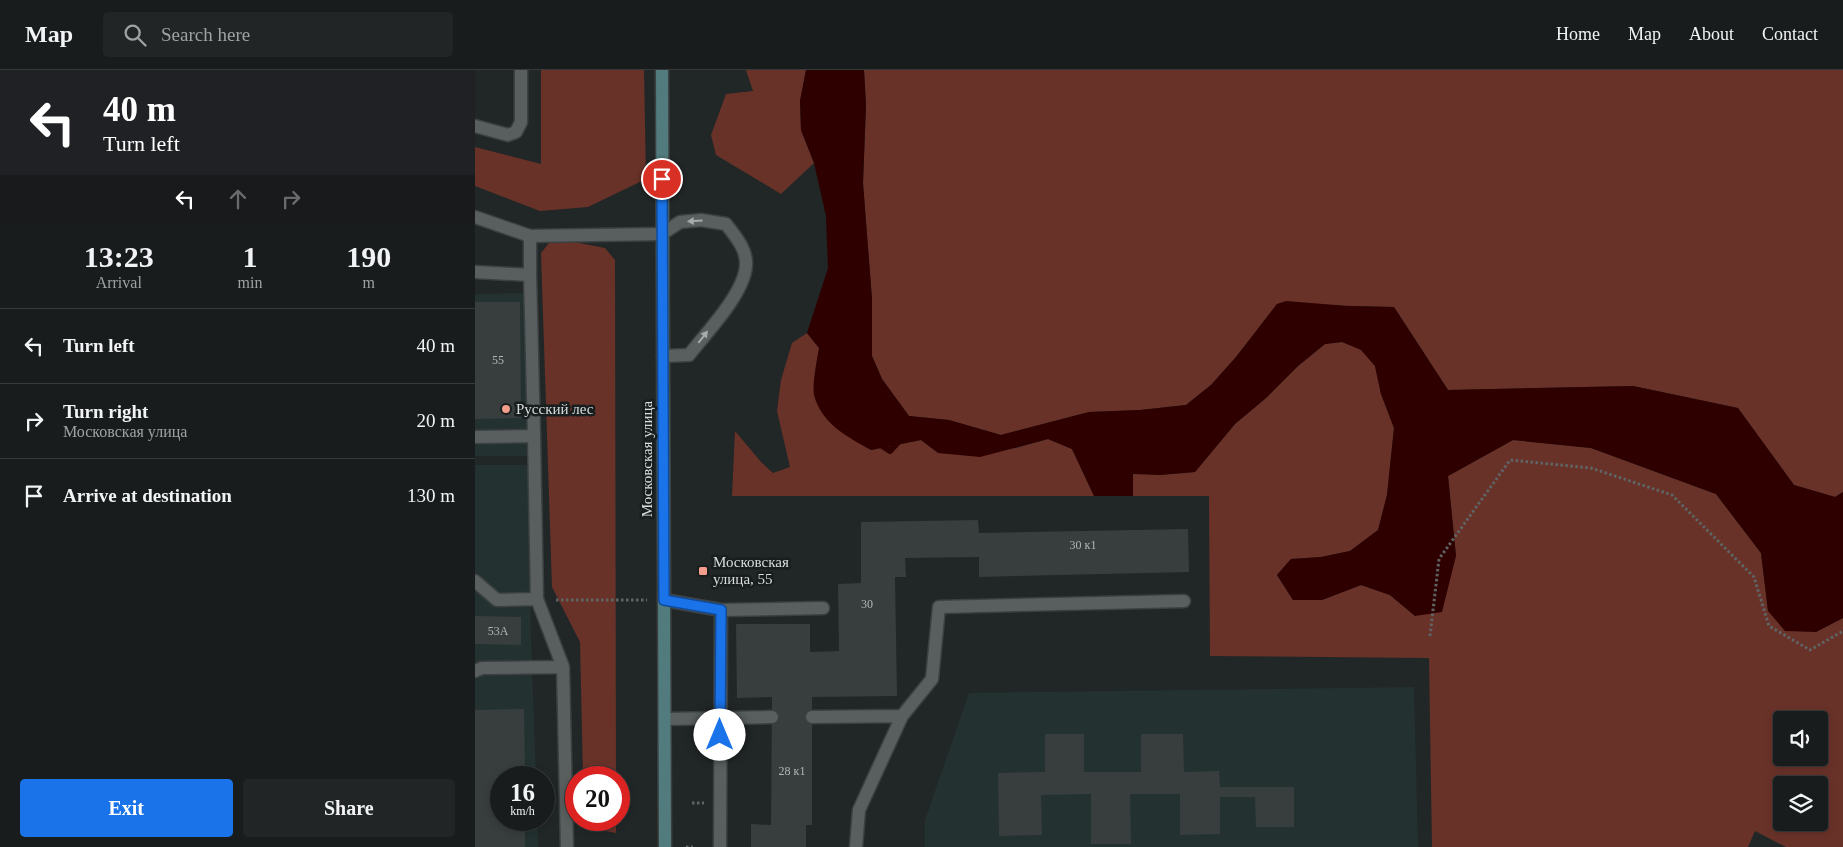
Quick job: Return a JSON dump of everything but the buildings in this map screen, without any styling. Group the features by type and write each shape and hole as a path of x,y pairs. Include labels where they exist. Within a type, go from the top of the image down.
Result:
{"main road":[{"name":"Московская улица","path":"662,70 665,847"}],"street":[{"path":"475,126 508,135 517,132 521,122 521,70"},
{"path":"475,217 530,236 662,234 680,222 701,220 726,224 742,245 746,264 739,289 689,355 663,356"},
{"path":"530,236 537,600 563,667 567,847"},
{"path":"475,272 530,275"},
{"path":"475,437 534,436"},
{"path":"475,581 497,600 537,600"},
{"path":"664,600 721,610 823,608"},
{"path":"856,847 859,810 901,716 932,679 939,607 1184,601"},
{"path":"720,847 721,610"},
{"path":"475,671 481,668 563,667"},
{"path":"813,717 901,716"},
{"path":"665,718 772,717"}],"path":[{"path":"1430,636 1439,559 1510,460 1591,468 1672,494 1755,577 1769,626 1810,650 1843,631"},
{"path":"537,600 664,600"},
{"path":"686,847 693,847"}],"shaded area":[{"path":"541,70 644,70 646,179 588,207 540,211 475,186 475,147 541,164"},
{"path":"746,70 806,70 800,101 801,130 814,163 781,194 716,155 711,135 726,94 753,91"},
{"path":"806,70 864,70 866,105 863,183 872,299 872,356 882,379 909,416 949,420 1001,435 1089,412 1140,410 1186,405 1211,385 1236,357 1277,304 1286,301 1348,306 1394,307 1448,390 1633,386 1738,408 1794,485 1835,497 1843,492 1843,618 1816,632 1785,631 1768,611 1761,553 1716,494 1591,448 1513,440 1448,476 1456,556 1442,612 1415,616 1390,595 1361,585 1322,600 1293,600 1277,575 1291,559 1321,557 1350,551 1378,530 1387,495 1394,428 1381,394 1375,366 1361,350 1342,342 1325,344 1298,366 1266,398 1235,424 1195,472 1160,475 1133,474 1133,496 1094,496 1072,449 1048,439 980,457 938,453 921,440 871,450 836,428 822,414 814,395 814,379 819,348 807,333 828,268 826,216 814,163 801,130 800,101"},
{"path":"864,70 1843,70 1843,492 1835,497 1794,485 1738,408 1633,386 1448,390 1394,307 1277,304 1236,357 1211,385 1186,405 1140,410 1089,412 1001,435 949,420 909,416 882,379 872,356 872,299 863,183 866,105"},
{"path":"553,238 605,248 615,260 616,766 583,766 580,642 552,587 541,253"},
{"path":"525,293 530,456 475,456 475,294"},
{"path":"807,333 819,348 814,394 871,450 921,440 939,453 1016,448 1048,439 1072,449 1094,496 732,496 735,431 761,462 773,473 790,467 777,411 781,380 792,343"},
{"path":"1342,342 1361,349 1375,366 1381,394 1394,428 1387,495 1378,530 1350,551 1321,557 1291,559 1277,575 1293,600 1322,600 1361,585 1390,595 1415,616 1456,556 1448,476 1513,440 1591,448 1716,494 1761,553 1768,611 1816,632 1843,618 1843,847 1786,847 1755,831 1748,847 1432,847 1429,658 1210,656 1209,496 1133,496 1133,473 1160,475 1195,472 1235,424 1266,398 1298,366 1325,344"},
{"path":"475,465 528,465 536,766 490,766 490,831 537,831 538,847 475,847"},
{"path":"1414,687 1418,847 925,847 925,820 969,693"}],"waterway":[{"path":"878,443 890,451 901,439"}],"place":[{"name":"Русский лес","path":"506,409"},
{"name":"Московская улица, 55","path":"703,571"}],"route":[{"path":"662,179 664,600 721,610 720,735"}]}
